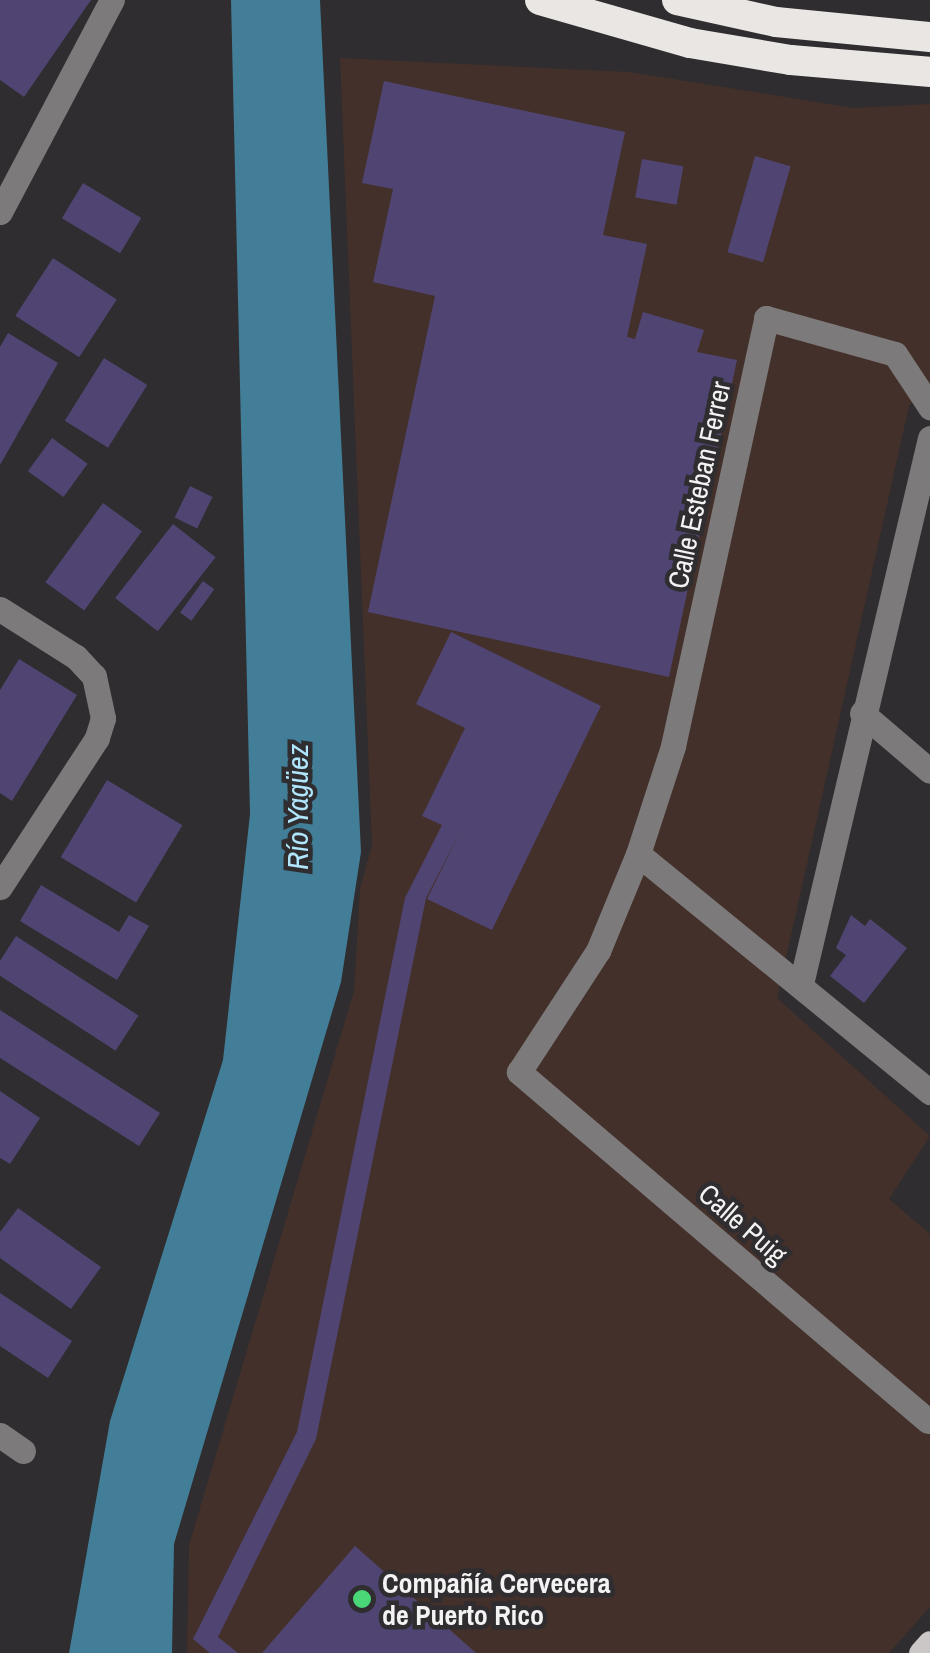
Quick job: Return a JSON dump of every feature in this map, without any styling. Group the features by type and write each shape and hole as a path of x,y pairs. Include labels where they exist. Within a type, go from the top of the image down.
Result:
{"highway":[{"path":"540,0 690,43 791,60 930,72"},
{"path":"677,0 776,22 930,37"}],"main road":[{"path":"921,1653 930,1642"}],"street":[{"path":"0,212 112,0"},
{"name":"Calle Esteban Ferrer","path":"519,1072 598,952 638,854 673,746 766,318 895,354 930,407"},
{"path":"801,984 930,438"},
{"path":"0,610 76,656 94,676 102,698 97,738 0,887"},
{"path":"862,713 930,771"},
{"path":"638,854 930,1092"},
{"name":"Calle Puig","path":"519,1072 928,1421"},
{"path":"0,1436 22,1451"}],"shaded area":[{"path":"340,58 629,72 854,108 930,104 930,383 909,406 777,998 930,1136 889,1199 930,1234 930,1607 889,1653 187,1653 189,1545 354,991 360,889 372,845"}],"water":[{"name":"Río Yagüez","path":"231,0 320,0 361,852 341,982 174,1544 172,1653 69,1653 110,1421 223,1060 250,814"}],"building":[{"path":"0,0 91,0 24,97 0,80"},
{"path":"384,81 625,132 603,235 647,244 627,337 635,339 643,312 704,330 697,352 737,360 669,677 368,612 435,296 373,282 393,189 362,183"},
{"path":"755,156 791,166 763,262 727,252"},
{"path":"642,159 683,166 677,205 635,197"},
{"path":"83,183 141,218 120,253 62,218"},
{"path":"53,258 117,299 79,357 15,316"},
{"path":"8,333 58,363 0,465 0,347"},
{"path":"104,358 147,385 108,448 65,421"},
{"path":"52,438 88,464 63,497 28,471"},
{"path":"190,486 212,497 197,528 175,517"},
{"path":"103,503 142,531 84,610 45,582"},
{"path":"173,524 216,557 158,631 115,598"},
{"path":"203,581 214,589 191,621 180,613"},
{"path":"451,632 601,706 492,930 427,899 459,834 426,898 316,1439 218,1637 238,1653 210,1653 193,1639 297,1432 405,898 442,825 422,816 465,728 416,704"},
{"path":"19,659 77,695 12,801 0,793 0,690"},
{"path":"107,780 182,825 136,902 61,857"},
{"path":"41,885 119,932 129,915 149,926 117,980 20,921"},
{"path":"851,915 865,926 870,919 907,948 864,1003 830,976 846,955 836,948"},
{"path":"16,936 138,1016 116,1051 0,976 0,961"},
{"path":"0,1010 160,1113 139,1146 0,1058"},
{"path":"0,1091 40,1118 10,1164 0,1158"},
{"path":"18,1208 101,1267 71,1309 0,1258 0,1232"},
{"path":"0,1293 72,1341 48,1378 0,1346"},
{"name":"Compañía Cervecera de Puerto Rico","path":"355,1546 476,1653 262,1653"}],"place":[{"name":"Compañía Cervecera de Puerto Rico","path":"362,1599"}]}
